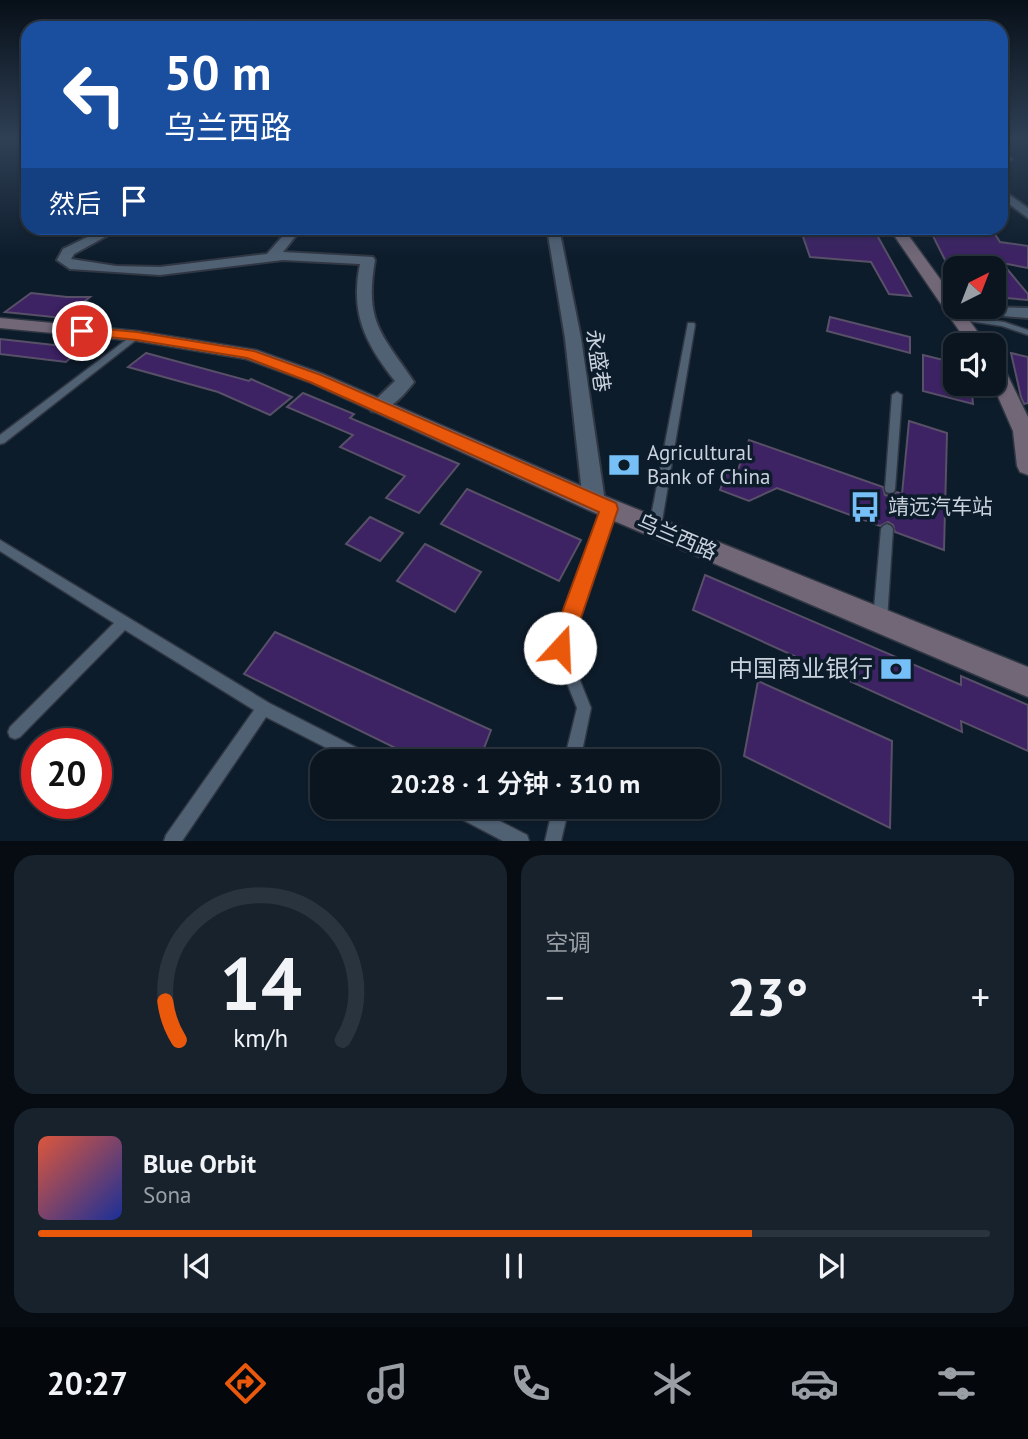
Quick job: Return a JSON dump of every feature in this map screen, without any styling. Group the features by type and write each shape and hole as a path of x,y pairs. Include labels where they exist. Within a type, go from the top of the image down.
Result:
{"main road":[{"path":"901,235 943,296"},
{"name":"乌兰西路","path":"0,323 137,336 249,354 316,378 655,528 1028,682"},
{"path":"1006,392 1024,431 1028,466"}],"street":[{"path":"1008,198 1028,214"},
{"path":"101,235 68,252 64,260 70,265 116,271 160,271 272,257 368,260 363,295 369,323 383,353 405,382 378,406"},
{"path":"272,257 290,235"},
{"name":"永盛巷","path":"554,235 602,505"},
{"path":"1006,313 1028,313"}],"lane":[{"path":"983,319 1028,333"},
{"path":"655,528 691,325"},
{"path":"0,440 137,336"},
{"path":"890,489 897,395"},
{"name":"永盛巷","path":"575,749 584,708 560,648 602,505"},
{"path":"880,621 887,529"},
{"path":"0,545 264,708 344,749"},
{"path":"15,733 123,623"},
{"path":"173,841 264,708"},
{"path":"479,819 521,841"},
{"path":"553,841 558,819"}],"building":[{"path":"802,235 877,235 911,296 889,294 871,262 810,257"},
{"path":"932,235 996,235 1000,242 1028,246 1028,268 1006,264 1006,256 943,256"},
{"path":"1006,268 1028,294 1028,300 1006,298"},
{"path":"31,293 90,297 63,318 5,312"},
{"path":"830,317 910,337 910,353 827,331"},
{"path":"0,339 81,348 66,362 0,354"},
{"path":"146,353 249,381 251,379 292,397 270,415 218,392 128,367"},
{"path":"1011,353 1028,357 1028,403 1024,404 1021,397"},
{"path":"923,355 943,360 943,396 972,396 973,404 923,391"},
{"path":"303,393 354,414 350,418 459,464 419,513 386,498 405,476 340,447 353,435 287,407"},
{"path":"909,421 947,433 944,550 895,532 893,525 888,522 880,526 777,488 749,501 720,490 728,469 737,472 749,440 883,487 885,495 891,496 897,492 902,494"},
{"path":"467,489 581,540 559,581 441,524"},
{"path":"370,517 403,533 380,561 346,544"},
{"path":"425,544 481,572 455,612 397,581"},
{"path":"705,575 961,685 961,676 1028,705 1028,751 961,721 962,732 693,610"},
{"path":"275,632 491,730 484,749 397,749 244,674"},
{"path":"758,681 892,741 890,828 744,756"}],"place":[{"name":"Agricultural Bank of China","path":"624,465"},
{"name":"靖远汽车站","path":"865,507"},
{"name":"中国商业银行","path":"896,669"}],"route":[{"path":"82,331 137,336 249,354 316,378 609,509 560,648"}]}
